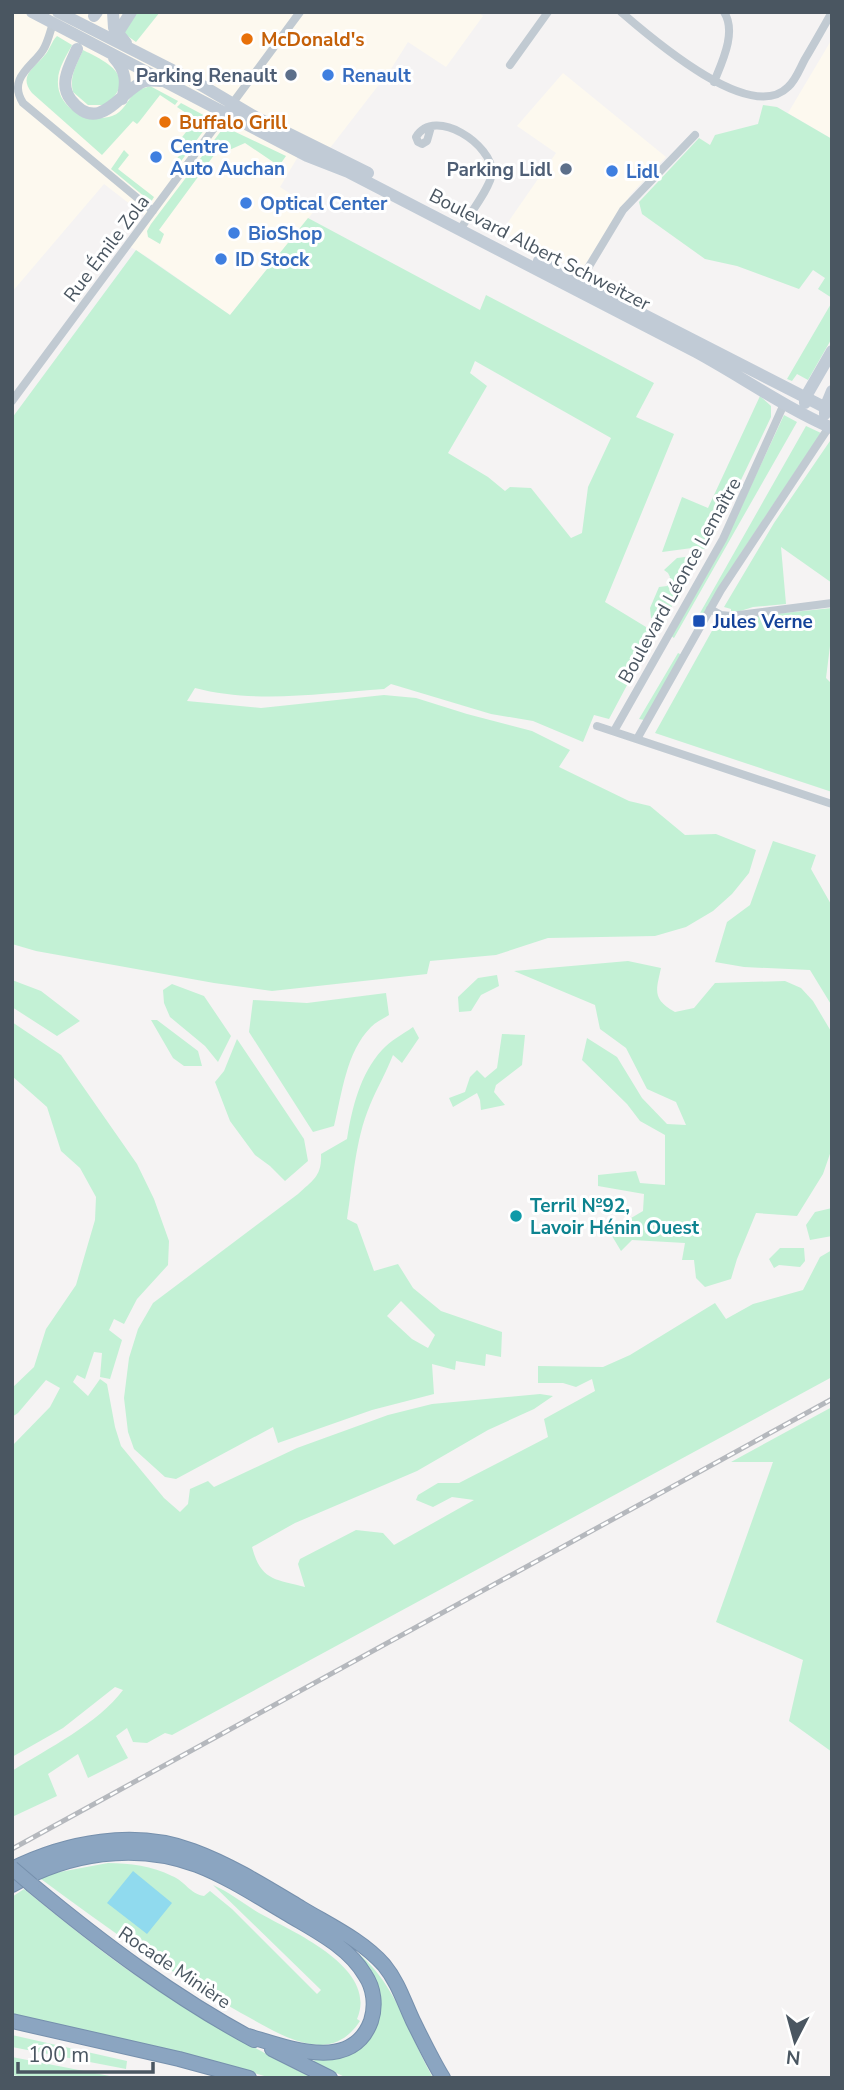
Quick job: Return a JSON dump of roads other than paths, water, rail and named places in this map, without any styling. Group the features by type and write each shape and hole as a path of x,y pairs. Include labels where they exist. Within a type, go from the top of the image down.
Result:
{"highway":[{"path":"12,1869 66,1848 128,1840 165,1843 227,1865 372,1953 397,1984 443,2078"},
{"path":"12,1885 57,1864 86,1856 129,1853 177,1859 229,1880 330,1940 354,1959 369,1982 373,2006 370,2024 360,2039 342,2050 329,2053 306,2052 248,2036"},
{"name":"Rocade Minière","path":"12,1869 139,1969 181,1997 248,2036 330,2078"},
{"path":"12,2021 179,2059 249,2078"}],"main road":[{"path":"32,12 55,18 128,47 196,82 228,108"},
{"path":"113,12 117,34 128,47"},
{"path":"117,34 131,12"},
{"path":"55,18 110,53 166,82 228,108"},
{"path":"77,49 66,75 66,90 73,103 86,111 97,113 113,107 145,81 166,82"},
{"path":"110,53 125,76 121,99"},
{"name":"Boulevard Albert Schweitzer","path":"228,108 307,156 348,172 462,226 829,419"},
{"name":"Boulevard Albert Schweitzer","path":"577,286 731,371 829,419"},
{"path":"798,404 832,351"},
{"path":"829,419 832,391"}],"street":[{"name":"Rue Émile Zola","path":"12,401 300,12"},
{"path":"510,65 548,12"},
{"path":"621,12 714,82 748,94 778,93 792,83 832,12"},
{"path":"714,82 729,34 729,22 724,12"},
{"path":"55,18 42,52 24,69 20,98 153,211"},
{"path":"431,127 442,124 461,132 483,152 491,165 490,182 462,226"},
{"path":"577,286 623,210 695,135"},
{"name":"Boulevard Léonce Lemaître","path":"614,731 798,404"},
{"name":"Boulevard Léonce Lemaître","path":"637,739 710,609 829,419"},
{"path":"710,609 726,616 832,603"},
{"path":"597,726 832,804"}],"water":[{"path":"133,1871 172,1903 147,1934 107,1903"}],"railway":[{"path":"12,1849 832,1399"}],"place":[{"name":"McDonald's","path":"247,39"},
{"name":"Parking Renault","path":"291,75"},
{"name":"Renault","path":"328,75"},
{"name":"Buffalo Grill","path":"165,122"},
{"name":"Centre Auto Auchan","path":"156,157"},
{"name":"Parking Lidl","path":"566,169"},
{"name":"Lidl","path":"612,171"},
{"name":"Optical Center","path":"246,203"},
{"name":"BioShop","path":"234,233"},
{"name":"ID Stock","path":"221,259"},
{"name":"Jules Verne","path":"699,621"},
{"name":"Terril №92, Lavoir Hénin Ouest","path":"516,1216"}]}
